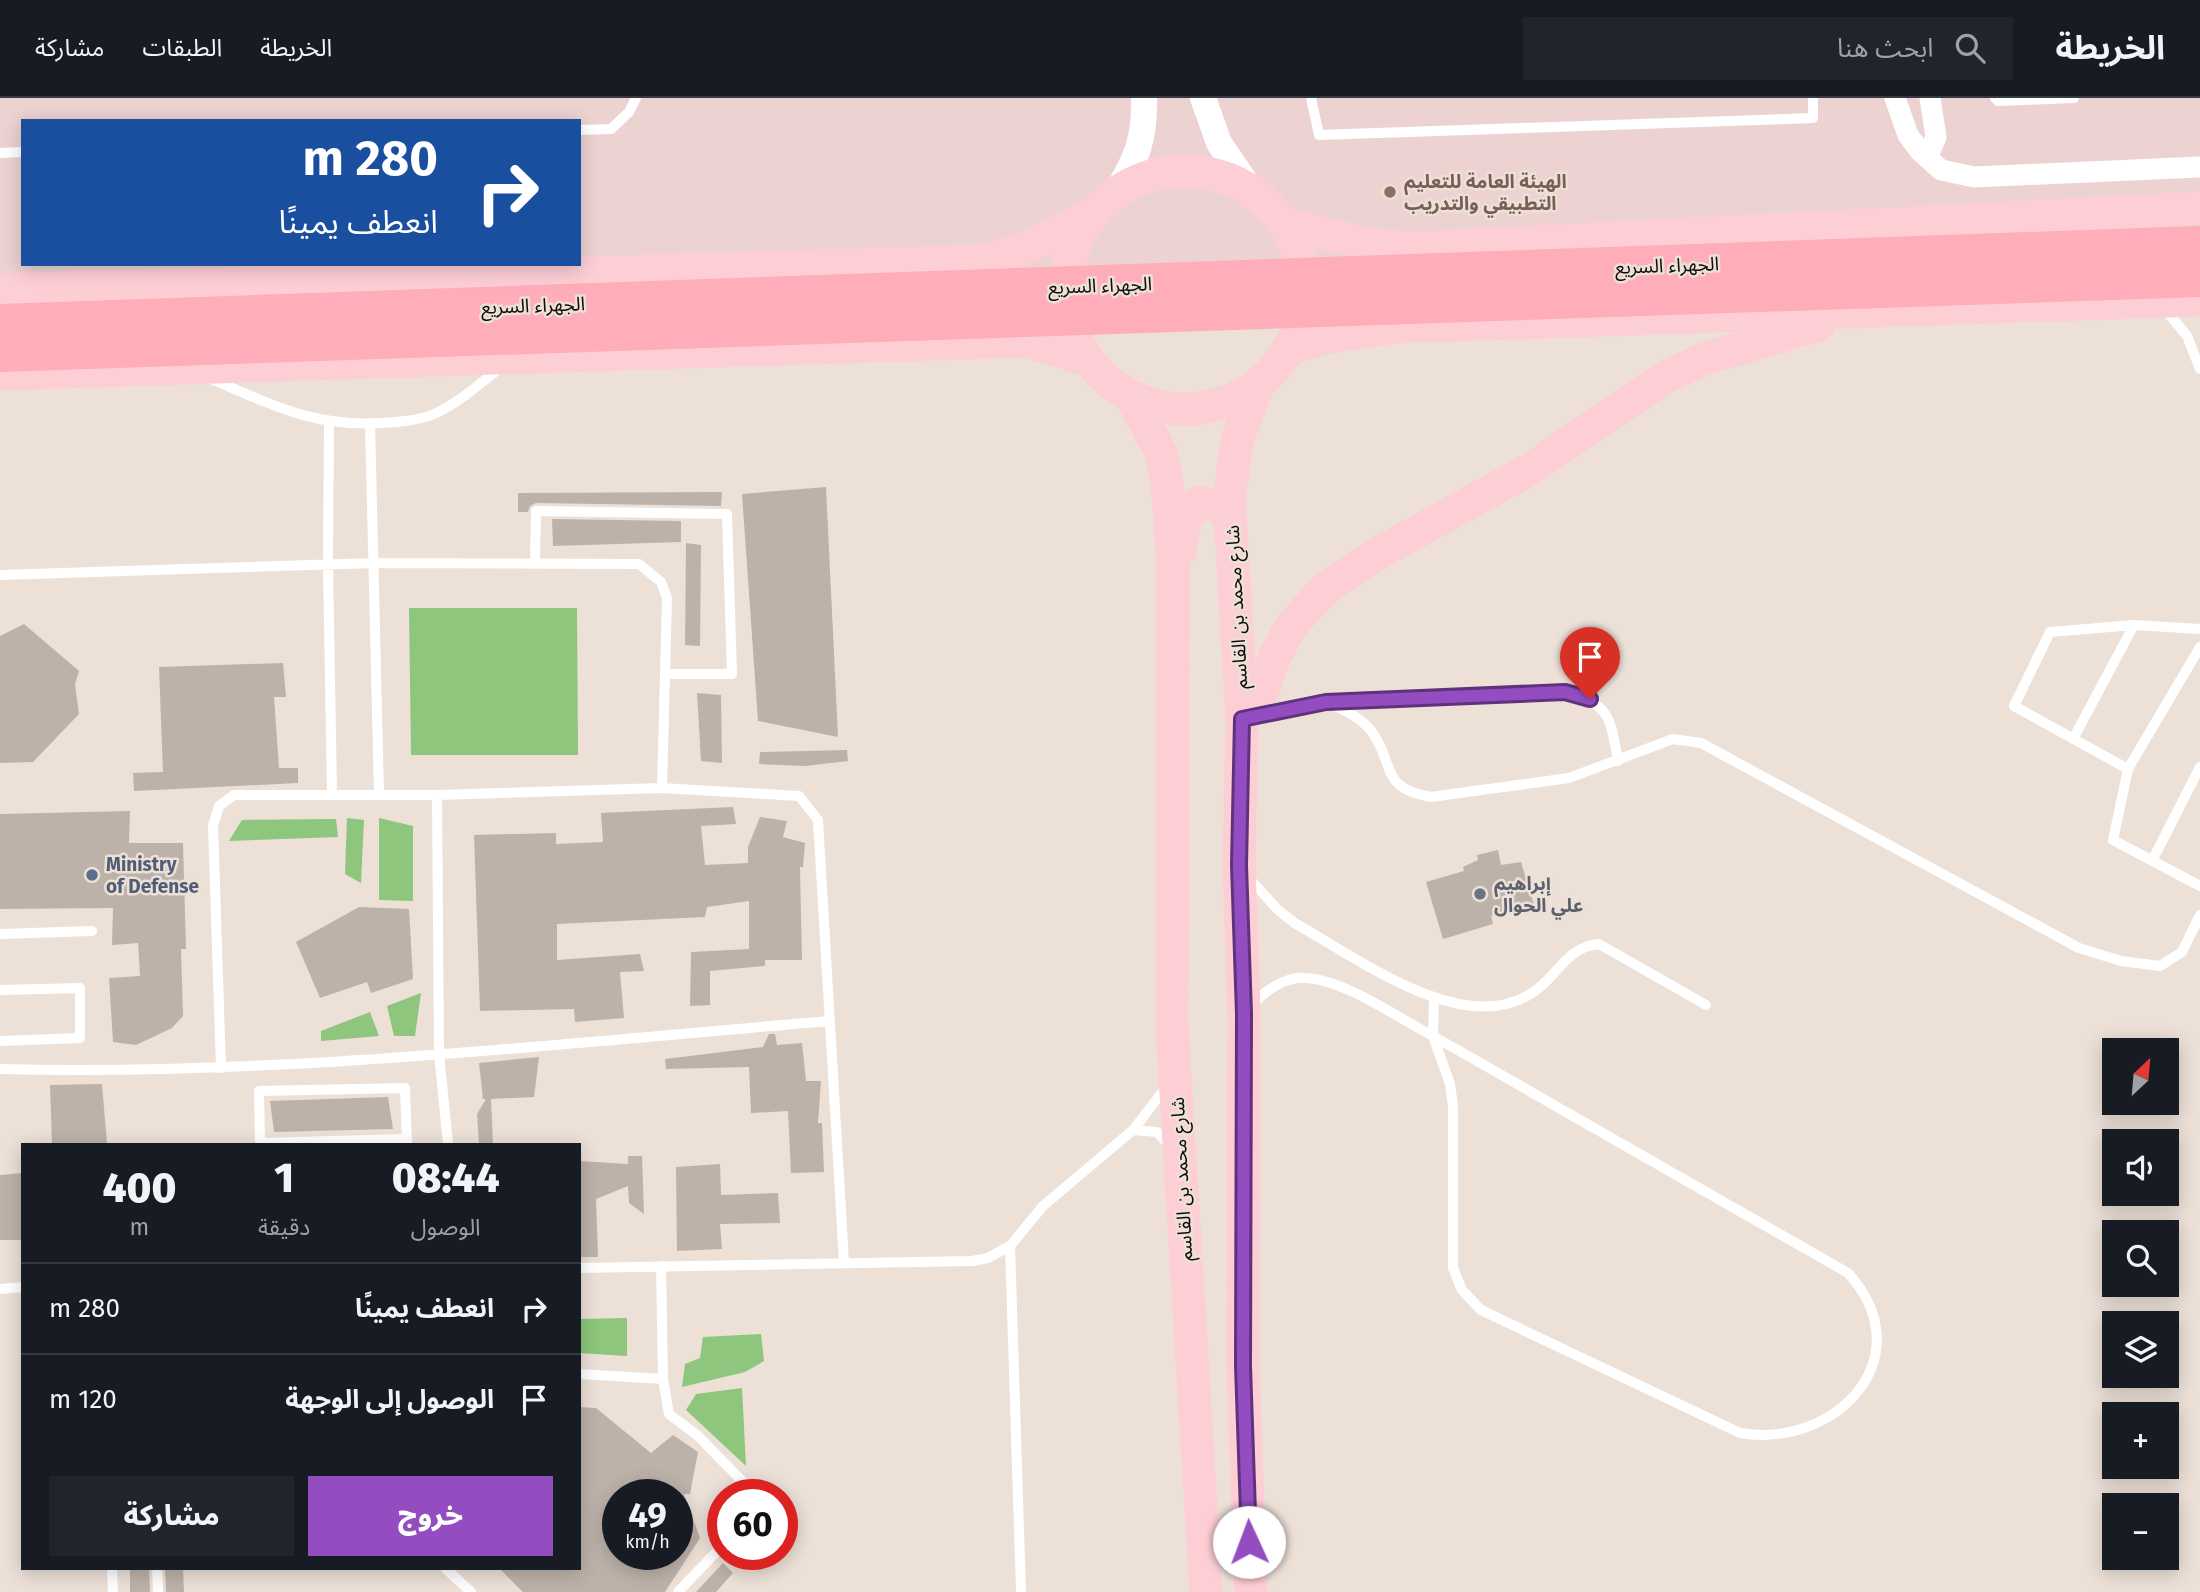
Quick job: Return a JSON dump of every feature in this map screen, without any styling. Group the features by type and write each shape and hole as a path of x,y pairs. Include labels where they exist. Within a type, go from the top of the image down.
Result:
{"highway":[{"name":"الجهراء السريع","path":"0,323 2200,245"},
{"name":"الجهراء السريع","path":"0,353 2200,278"}],"main road":[{"path":"1185,172 1216,176 1253,193 1283,224 1297,253 1304,285 1298,329 1289,349 1259,383 1240,395 1197,408 1174,408 1131,396 1107,380 1088,360 1069,319 1066,297 1071,253 1104,203 1154,175 1185,172"},
{"name":"الجهراء السريع","path":"0,290 979,261 1012,255 1040,244 1104,203"},
{"name":"الجهراء السريع","path":"1283,224 1373,245 1414,248 2200,208"},
{"path":"1289,349 1322,338 1395,327 2200,300"},
{"path":"1242,719 1259,700 1275,656 1291,626 1322,592 1342,577 1382,551 1529,470 1665,377 1704,359 1860,311"},
{"path":"0,374 1026,341 1088,360"},
{"name":"شارع محمد بن القاسم","path":"1251,1592 1243,1366 1244,1014 1239,865 1242,719 1231,522 1231,470 1238,437 1259,383"},
{"name":"شارع محمد بن القاسم","path":"1131,396 1161,453 1167,481 1173,563 1173,1048 1206,1592"},
{"path":"1173,563 1182,545 1185,519 1193,507 1213,502 1225,509 1231,522"}],"street":[{"path":"1104,203 1137,157 1143,133 1144,98"},
{"path":"1203,98 1219,143 1253,193"},
{"path":"1895,98 1909,135 1941,170 1974,177 2200,167"},
{"path":"1928,156 1936,137 1930,98"}],"lane":[{"path":"581,130 611,129 629,112 636,98"},
{"path":"1311,98 1319,135 1813,118 1813,98"},
{"path":"1995,98 1998,101 2074,98"},
{"path":"0,153 21,152"},
{"path":"2155,301 2182,329 2200,369"},
{"path":"186,368 303,417 329,423 370,424 412,421 438,412 458,401 513,357"},
{"path":"329,423 328,564 332,794"},
{"path":"370,424 379,794"},
{"path":"535,561 537,512 727,514 732,674 667,674"},
{"path":"0,575 375,563 535,561 639,564 661,582 667,598 662,788"},
{"path":"2128,769 2014,706 2050,632 2134,625 2200,629"},
{"path":"2073,739 2134,625"},
{"path":"2200,647 2128,769 2113,840 2200,886"},
{"path":"1242,719 1326,702 1565,692 1590,699 1609,713 1618,761"},
{"path":"1326,702 1359,719 1373,733 1394,780 1408,793 1431,797 1569,778 1673,739 1701,743 2079,948 2121,961 2160,967 2182,952 2200,915"},
{"path":"2152,861 2200,767"},
{"path":"221,1068 213,826 219,806 234,795 438,795 662,788 799,796 809,804 818,820 844,1262"},
{"path":"438,795 439,1053 448,1143"},
{"path":"1239,865 1263,895 1296,924 1434,999 1463,1007 1493,1007 1522,999 1555,976 1576,949 1599,944 1706,1004"},
{"path":"0,934 92,931"},
{"path":"1244,1014 1273,987 1304,977 1328,982 1433,1036 1848,1273 1866,1295 1877,1335 1869,1376 1853,1398 1840,1411 1809,1429 1774,1436 1740,1433 1481,1310 1462,1290 1453,1268 1453,1106 1450,1084 1433,1036 1434,999"},
{"path":"0,990 80,988 80,1038 0,1041"},
{"path":"0,1069 95,1072 221,1068 830,1021"},
{"path":"581,1268 972,1261 988,1258 1010,1246 1043,1206 1133,1130 1167,1087 1173,1048"},
{"path":"260,1143 259,1091 405,1088 406,1142 333,1143"},
{"path":"1133,1130 1157,1132 1168,1140 1183,1189"},
{"path":"1010,1246 1021,1592"},
{"path":"661,1266 663,1380 668,1415 697,1436 740,1479"},
{"path":"0,1289 21,1287"},
{"path":"581,1374 663,1380"},
{"path":"678,1592 707,1562"},
{"path":"112,1570 113,1592"},
{"path":"157,1570 158,1592"},
{"path":"447,1570 471,1592"}],"shaded area":[{"name":"الهيئة العامة للتعليم التطبيقي والتدريب","path":"0,98 2200,98 2200,272 0,338"}],"green space":[{"path":"409,608 577,608 578,755 411,755"},
{"path":"347,818 364,820 361,883 345,874"},
{"path":"379,818 413,826 413,901 379,900"},
{"path":"336,819 338,837 229,841 242,820"},
{"path":"421,993 415,1036 394,1036 387,1006"},
{"path":"370,1012 379,1036 321,1041 321,1031"},
{"path":"627,1318 627,1356 581,1353 581,1319"},
{"path":"761,1334 764,1361 745,1372 682,1387 685,1364 700,1358 703,1337"},
{"path":"742,1388 746,1466 686,1410 696,1394"}],"building":[{"path":"826,487 838,737 758,721 742,494"},
{"path":"722,492 721,506 536,503 530,506 528,512 518,512 518,493"},
{"path":"552,519 681,521 681,542 553,546"},
{"path":"686,543 701,545 700,646 685,645"},
{"path":"24,624 79,671 75,684 79,714 33,762 0,763 0,636"},
{"path":"283,663 286,697 274,697 279,768 298,768 298,783 134,791 133,773 163,772 159,667"},
{"path":"697,693 721,695 722,763 701,761"},
{"path":"847,750 848,761 805,766 759,764 760,752"},
{"path":"733,807 736,824 701,826 705,865 748,863 748,847 760,817 787,821 783,837 805,843 803,867 800,867 802,960 765,960 765,966 710,971 710,1005 690,1006 691,952 749,949 749,901 707,907 705,917 557,924 557,960 640,954 644,971 620,972 624,1018 575,1022 574,1009 480,1011 474,835 556,833 556,844 603,842 601,813"},
{"name":"Ministry of Defense","path":"130,811 129,843 183,843 186,949 181,949 183,1016 172,1028 136,1045 113,1042 109,978 140,976 138,943 112,945 113,908 0,909 0,814"},
{"name":"إبراهيم علي الحوال","path":"1498,850 1501,865 1521,862 1534,905 1491,916 1493,924 1443,939 1426,882 1464,871 1463,867 1478,860 1477,855"},
{"path":"359,907 409,909 413,979 371,993 367,982 320,998 296,942"},
{"path":"769,1034 775,1034 777,1045 802,1043 806,1081 821,1081 818,1123 822,1123 824,1172 791,1173 788,1111 751,1113 749,1067 666,1069 665,1059 763,1047"},
{"path":"539,1057 534,1097 491,1099 493,1143 479,1143 477,1114 486,1099 483,1099 479,1063"},
{"path":"102,1084 107,1143 52,1143 50,1085"},
{"path":"388,1097 393,1129 274,1132 270,1101"},
{"path":"628,1156 642,1156 644,1214 629,1203 628,1186 596,1199 598,1257 581,1257 581,1161 628,1164"},
{"path":"720,1164 721,1195 778,1193 780,1223 720,1224 722,1249 677,1251 676,1167"},
{"path":"21,1173 21,1240 0,1240 0,1175"},
{"path":"581,1407 596,1408 651,1453 673,1435 698,1452 693,1479 602,1479 602,1570 679,1570 665,1592 523,1592 501,1570 581,1570"},
{"path":"693,1519 700,1538 693,1549"},
{"path":"130,1570 149,1570 150,1592 130,1592"},
{"path":"165,1570 183,1570 184,1592 166,1592"},
{"path":"716,1570 730,1570 733,1573 716,1592 696,1592"}],"place":[{"name":"الهيئة العامة للتعليم التطبيقي والتدريب","path":"1390,192"},
{"name":"Ministry of Defense","path":"92,875"},
{"name":"إبراهيم علي الحوال","path":"1480,894"}],"route":[{"path":"1249,1542 1243,1366 1244,1014 1239,865 1242,719 1326,702 1565,692 1590,699"}]}
